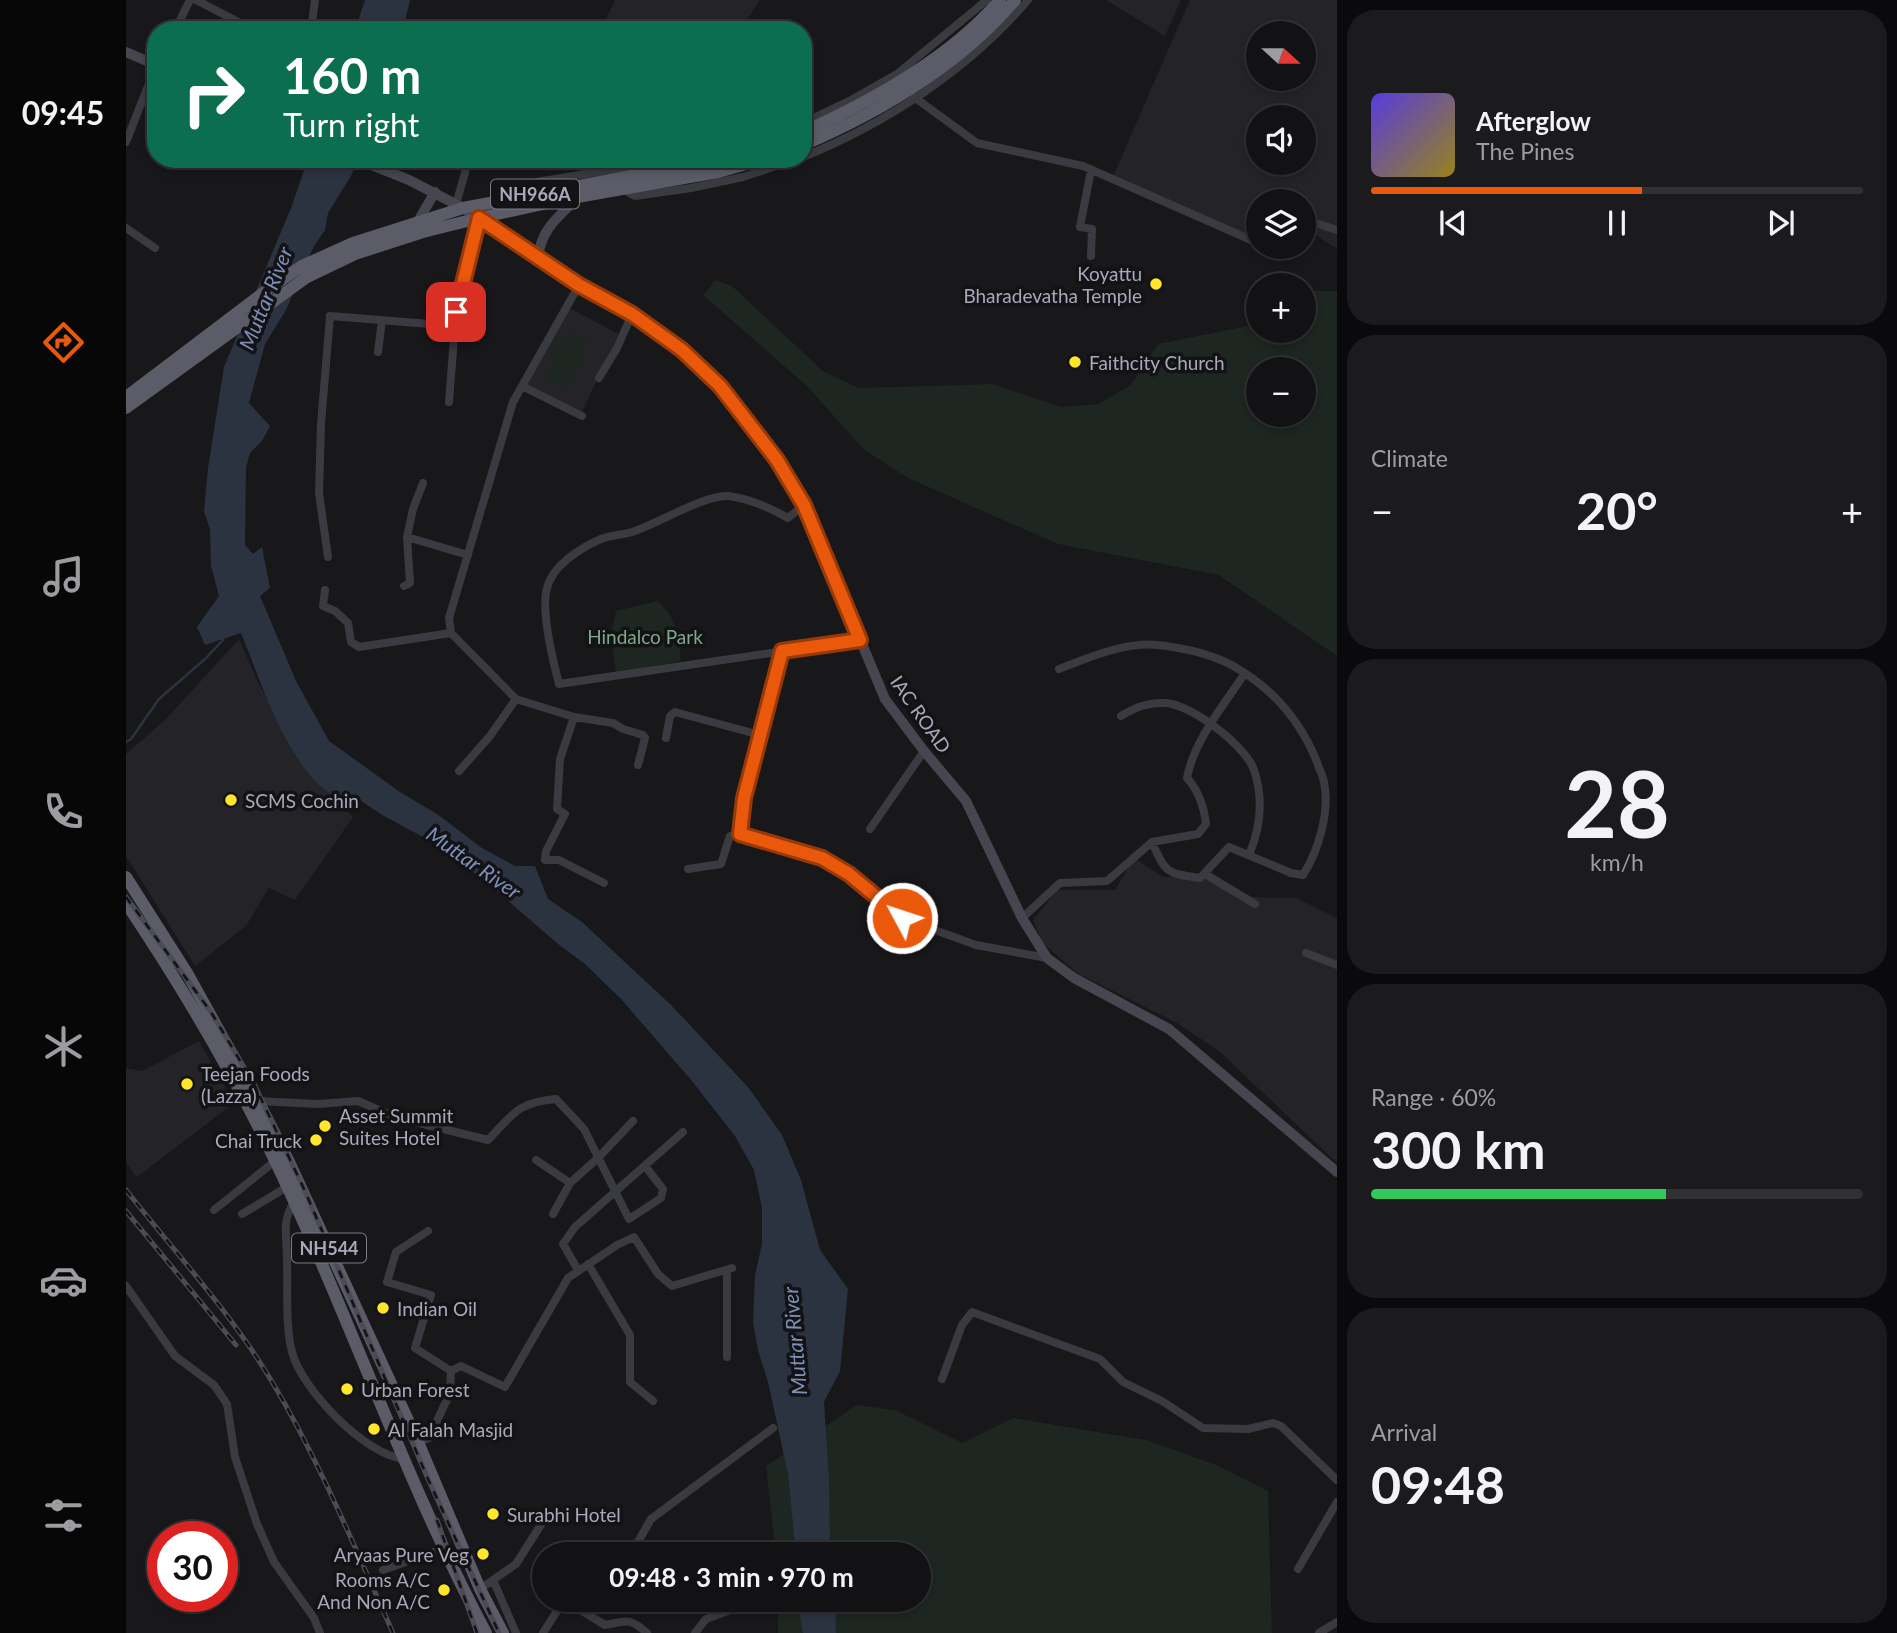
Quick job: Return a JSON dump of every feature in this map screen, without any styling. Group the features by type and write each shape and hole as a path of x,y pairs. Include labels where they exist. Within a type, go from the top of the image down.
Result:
{"highway":[{"path":"812,128 867,102 914,72 954,42 1000,0"},
{"path":"812,141 884,106 924,80 967,49 1015,0"},
{"name":"NH966A","path":"354,249 460,206 673,168"},
{"name":"NH966A","path":"126,408 275,284 303,266 354,249 479,218 732,168"},
{"name":"NH966A","path":"126,397 183,362"},
{"name":"NH544","path":"126,877 187,973 289,1162 410,1424 480,1589 503,1633"},
{"name":"NH544","path":"126,903 173,973 275,1161 392,1430 486,1633"},
{"path":"392,1430 410,1424"}],"main road":[{"path":"126,52 147,62"},
{"name":"IAC ROAD","path":"380,168 460,206 579,285 632,314 682,350 720,386 777,460 804,505 885,699 966,801 1022,918 1047,958 1074,978 1169,1029 1337,1172"},
{"path":"417,222 435,192"},
{"path":"538,257 540,241 549,225 579,197"}],"street":[{"path":"180,21 193,0 236,21"},
{"path":"313,21 315,0"},
{"path":"812,119 897,74 987,0"},
{"path":"812,153 867,127 914,97 976,52 1028,0"},
{"path":"126,142 147,89"},
{"path":"914,97 977,143 1074,163 1246,238"},
{"path":"460,206 467,168"},
{"path":"520,197 537,182 621,168"},
{"path":"621,189 635,196 691,188 744,177 770,168"},
{"path":"1091,170 1080,227 1092,229 1091,257"},
{"path":"449,402 455,326 464,274 479,218"},
{"path":"1316,222 1337,230"},
{"path":"126,228 155,248"},
{"path":"579,285 513,402 449,618 451,633 516,699 575,717 613,723 643,735 645,738 638,765"},
{"path":"599,378 617,348 632,314"},
{"path":"328,557 319,493 321,424 330,316 455,326"},
{"path":"378,352 382,320"},
{"path":"522,386 582,416"},
{"path":"404,586 410,583 407,537 409,525 423,484"},
{"path":"804,505 788,519 772,509 725,496 706,501 632,532 601,539 555,569 546,589 549,631 559,684 860,640"},
{"path":"407,537 468,555"},
{"path":"325,590 323,606 335,611 348,622 351,642 359,647 451,633"},
{"path":"1059,668 1110,650 1154,645 1191,651 1232,665 1245,673 1278,699 1307,737 1324,782 1323,829 1310,865 1303,874 1292,873 1229,847 1200,878 1172,874 1161,863 1152,842"},
{"path":"740,834 744,798 782,651"},
{"path":"1022,918 1060,883 1107,881 1152,842 1198,834 1206,824 1205,812 1195,787 1188,778 1190,763 1210,725 1245,673"},
{"path":"459,771 490,736 516,699"},
{"path":"1121,716 1140,705 1169,703 1191,712 1241,748 1254,769 1260,808 1259,831 1249,855"},
{"path":"666,738 670,716 675,712 760,735"},
{"path":"575,717 560,759 557,809 565,814 546,851 545,860 559,860 604,883"},
{"path":"870,829 924,751"},
{"path":"688,869 721,864 730,836 740,834 822,858 849,874 902,918 976,945 1047,958"},
{"path":"1205,874 1255,904"},
{"path":"1306,953 1337,965"},
{"path":"258,1101 318,1104 358,1101 396,1117 488,1140 518,1108 534,1101 556,1099 584,1129 629,1219 661,1198 663,1189 645,1166"},
{"path":"553,1214 570,1183 633,1121"},
{"path":"578,1270 565,1250 565,1239 615,1189 683,1132"},
{"path":"536,1160 570,1183"},
{"path":"215,1210 275,1161"},
{"path":"242,1214 286,1187"},
{"path":"293,1203 286,1221 286,1236 289,1324 291,1347 296,1361 310,1385 340,1422 390,1456 405,1459"},
{"path":"428,1231 396,1252 387,1282 431,1295 415,1348 451,1371"},
{"path":"451,1371 461,1366 505,1387 568,1278 634,1237 658,1275 672,1286 729,1269 727,1357"},
{"path":"588,1264 630,1335 630,1382 653,1401"},
{"path":"126,1286 175,1356 214,1385 227,1404 235,1457 257,1524 274,1562 314,1618 320,1633"},
{"path":"942,1378 962,1325 972,1312 1100,1359 1123,1382 1162,1401 1203,1428 1248,1429 1273,1423 1281,1426 1337,1480"},
{"path":"418,1442 429,1438 450,1393 451,1371"},
{"path":"638,1542 651,1519 773,1428"},
{"path":"1298,1569 1337,1502"},
{"path":"480,1589 516,1564 542,1523"},
{"path":"383,1570 445,1548"},
{"path":"493,1580 516,1633"},
{"path":"543,1633 556,1612"},
{"path":"584,1612 605,1625 627,1620 635,1622 646,1633"},
{"path":"695,1633 706,1619 725,1612"},
{"path":"1319,1633 1337,1622"}],"shaded area":[{"path":"615,0 760,0 746,21 605,21"},
{"path":"1106,0 1181,0 1165,36"},
{"path":"1190,0 1337,0 1337,249 1316,235 1316,189 1246,189 1246,241 1111,181"},
{"path":"569,308 619,334 582,412 525,384"},
{"name":"SCMS Cochin","path":"239,639 259,685 321,783 353,817 295,900 269,888 246,926 195,966 126,856 126,754 166,719"},
{"path":"1134,858 1163,877 1202,875 1236,897 1296,898 1337,918 1337,1163 1219,1051 1177,1023 1077,973 1042,942 1033,920 1057,890 1115,890"},
{"path":"199,1041 234,1103 137,1177 126,1163 126,1068 142,1071"}],"green space":[{"path":"715,280 732,286 824,372 859,388 992,384 1061,407 1098,404 1131,385 1158,344 1246,326 1246,343 1316,343 1316,291 1337,291 1337,656 1219,575 1058,544 908,478 863,449 807,386 703,295"},
{"path":"572,332 588,340 583,350 586,353 567,390 544,379 548,370 555,365 550,353 559,339 568,340"},
{"name":"Hindalco Park","path":"658,601 670,615 676,628 681,661 616,673 611,635 616,611"},
{"path":"857,1405 895,1410 962,1443 1013,1418 1146,1440 1216,1465 1268,1491 1272,1633 778,1633 778,1612 931,1612 931,1542 775,1542 766,1466"}],"water":[{"path":"365,0 410,0 405,21 358,21"},
{"name":"Muttar River","path":"305,168 354,168 328,213 325,230 314,246 286,310 265,344 249,403 270,426 262,441 250,453 246,467 245,545 253,554 262,547 270,588 260,596 296,681 329,741 482,848 515,866 535,866 548,899 582,922 672,1006 748,1087 782,1135 801,1180 820,1250 848,1289 840,1371 824,1402 830,1542 795,1542 788,1474 753,1322 755,1275 762,1244 762,1208 754,1170 735,1136 692,1081 621,999 585,964 483,879 425,838 361,801 353,807 332,795 313,779 280,728 241,633 205,645 197,627 219,596 211,566 210,529 204,512 224,367 291,208"},
{"path":"799,1612 835,1612 836,1633 803,1633"}],"waterway":[{"path":"126,742 131,739 159,699 223,640"}],"railway":[{"path":"126,897 211,1012 254,1084 305,1191 428,1479 499,1633"},
{"path":"126,1190 220,1306 271,1380 321,1473 393,1633"},
{"path":"126,1211 236,1345"},
{"path":"437,1520 477,1633"}],"place":[{"name":"Koyattu Bharadevatha Temple","path":"1156,284"},
{"name":"Faithcity Church","path":"1075,362"},
{"name":"SCMS Cochin","path":"231,800"},
{"name":"Teejan Foods (Lazza)","path":"187,1084"},
{"name":"Asset Summit Suites Hotel","path":"325,1126"},
{"name":"Chai Truck","path":"316,1140"},
{"name":"Indian Oil","path":"383,1308"},
{"name":"Urban Forest","path":"347,1389"},
{"name":"Al Falah Masjid","path":"374,1429"},
{"name":"Surabhi Hotel","path":"493,1514"},
{"name":"Aryaas Pure Veg","path":"483,1554"},
{"name":"Rooms A/C And Non A/C","path":"444,1590"}],"route":[{"path":"456,312 479,218 579,285 632,314 682,350 720,386 777,460 804,505 860,640 782,651 744,798 740,834 822,858 849,874 902,918"}]}
